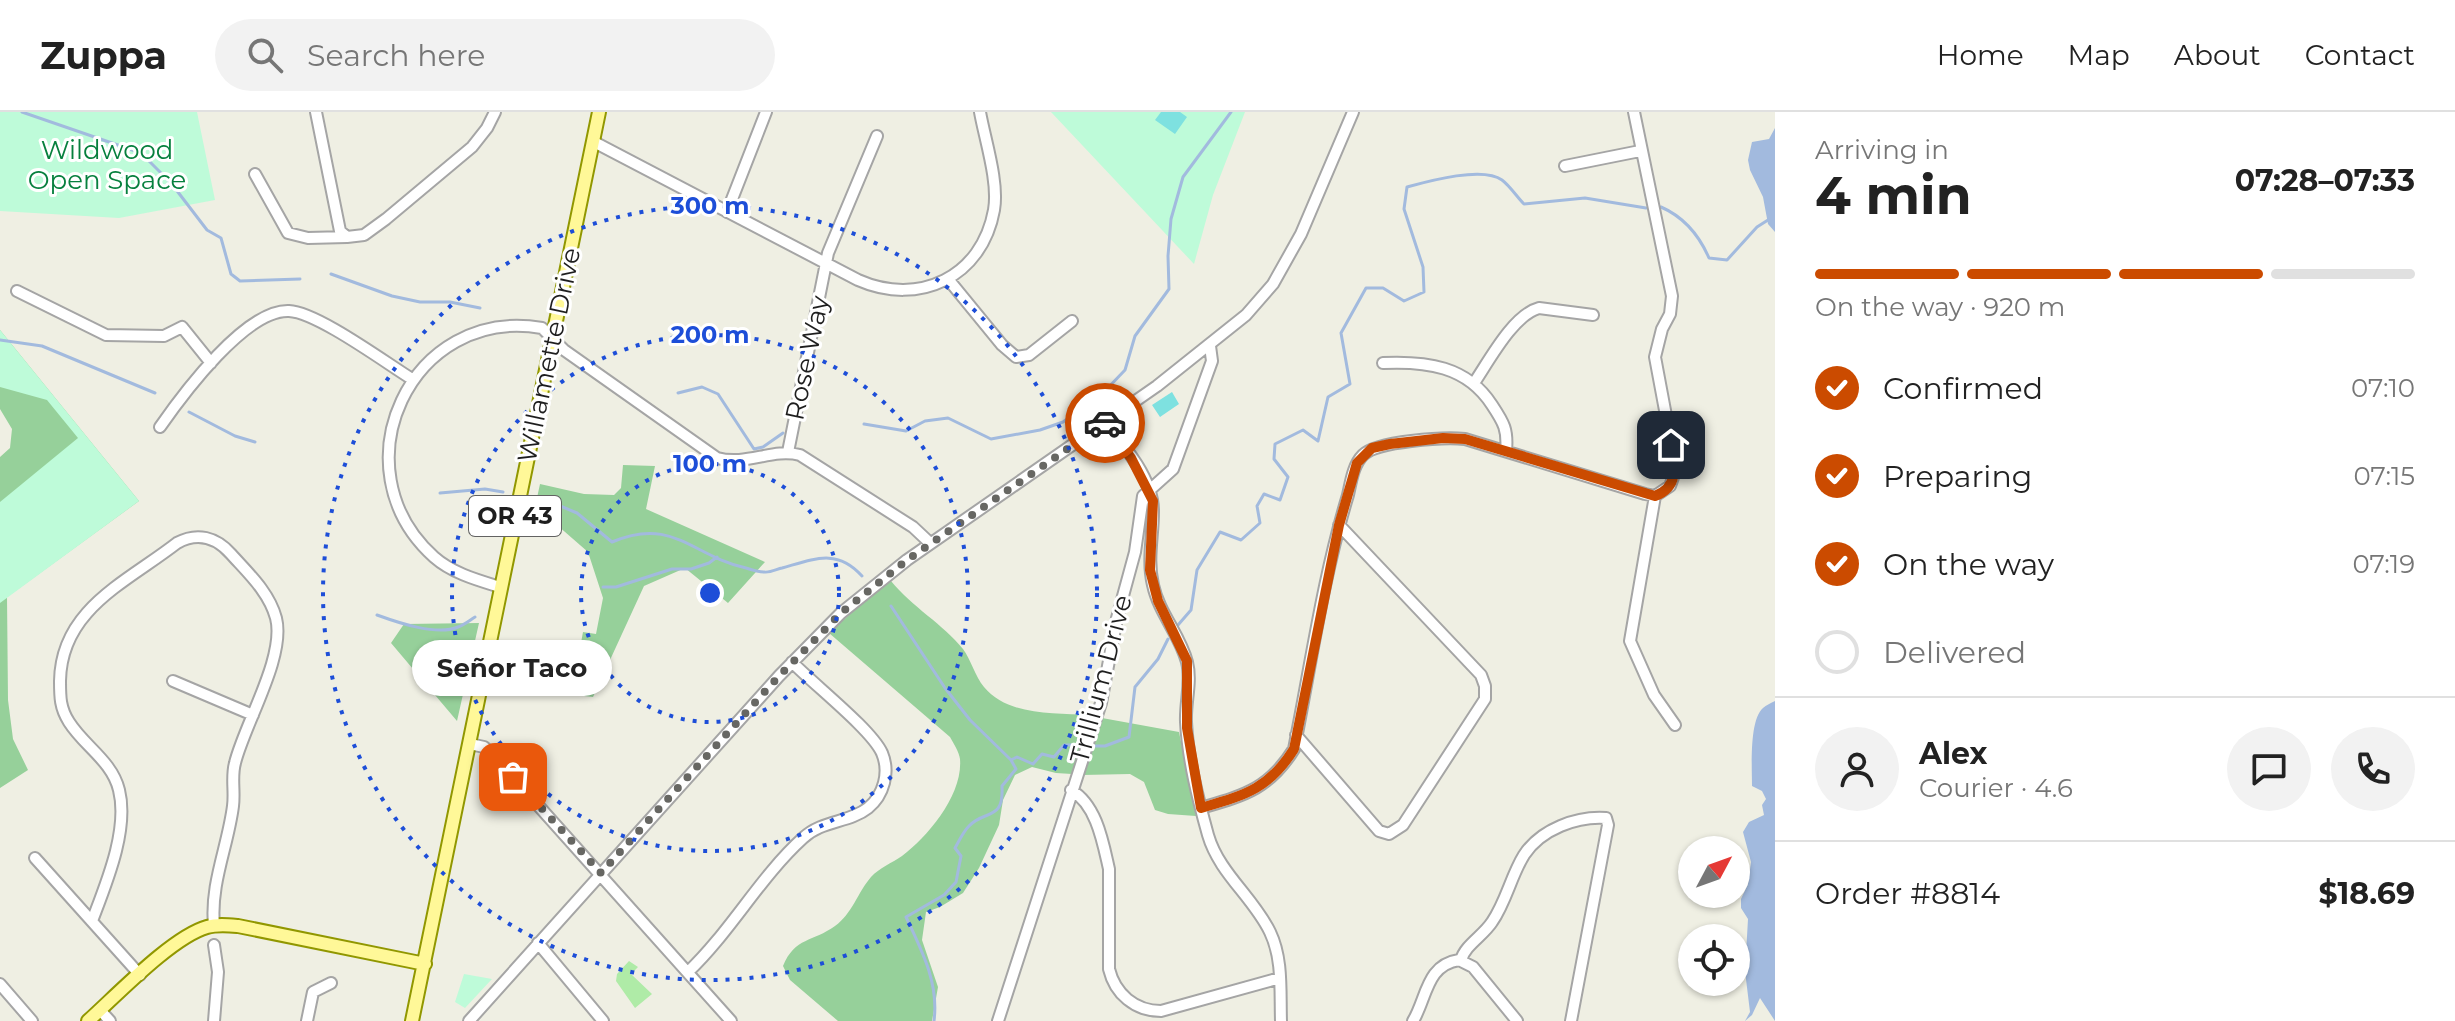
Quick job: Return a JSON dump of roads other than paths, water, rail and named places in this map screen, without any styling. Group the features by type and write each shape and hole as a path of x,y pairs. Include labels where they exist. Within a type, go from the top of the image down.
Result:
{"main road":[{"name":"Willamette Drive","path":"412,1021 599,112"},
{"path":"88,1021 185,937 214,925 238,926 425,964"}],"street":[{"path":"316,112 340,231 347,237"},
{"path":"255,174 288,233 308,238 364,235 472,147 495,112"},
{"path":"727,212 766,112"},
{"path":"594,142 865,283 899,291 920,290 961,270 977,251 989,225 995,195 980,112"},
{"path":"469,1021 792,662 841,613 930,543 1105,423 1210,346 1254,308 1280,272 1307,221 1353,112"},
{"path":"1634,112 1672,296 1670,314 1662,329 1655,357 1676,469 1670,486 1655,496 1630,641 1654,695 1675,725"},
{"name":"Rose Way","path":"788,452 829,249 877,136"},
{"path":"1565,166 1640,151"},
{"path":"948,279 1002,345 1016,357 1029,355 1072,321"},
{"path":"17,291 106,335 164,336 182,327 211,363"},
{"path":"1474,383 1514,326 1531,310 1539,308 1593,315"},
{"path":"160,427 211,363 249,327 268,314 288,311 303,313 412,379"},
{"path":"500,587 472,578 435,558 412,532 396,503 388,472 389,443 396,413 412,379 441,351 474,332 502,326 542,328 564,350 717,458 745,461 788,452 813,462 913,527 930,543"},
{"name":"Trillium Drive","path":"998,1021 1101,703 1117,618 1135,552 1143,496 1173,469 1212,361 1210,346"},
{"path":"1383,363 1429,363 1474,383 1486,396 1507,432 1506,451"},
{"path":"1105,423 1150,491 1153,507 1150,570 1158,601 1187,661 1187,728 1201,808 1219,860 1269,930 1277,953 1281,1021"},
{"path":"1201,808 1241,796 1266,783 1288,757 1296,735 1339,525 1357,463 1372,448 1456,438 1655,496"},
{"path":"1296,735 1379,831 1389,834 1403,825 1485,699 1481,675 1339,525"},
{"path":"92,921 112,868 121,802 111,770 73,728 61,705 60,668 77,621 104,596 177,543 195,536 215,540 227,549 262,589 277,620 271,662 234,765 233,808 212,903 214,925"},
{"path":"688,972 801,839 827,823 865,810 876,800 883,786 885,763 875,743 792,662"},
{"path":"173,681 253,715"},
{"path":"470,744 484,747 493,755 731,1021"},
{"path":"1071,790 1082,797 1090,809 1106,854 1109,869 1109,969 1114,985 1122,996 1147,1011 1161,1011 1280,978"},
{"path":"1461,960 1463,953 1492,923 1528,850 1573,820 1608,820 1571,1021"},
{"path":"35,858 140,975"},
{"path":"538,943 603,1021"},
{"path":"214,945 218,972 214,1021"},
{"path":"1413,1021 1434,974 1448,962 1461,960 1473,967 1517,1021"},
{"path":"307,1021 313,992 331,983"},
{"path":"0,984 32,1021"},
{"path":"100,1010 110,1021"}],"waterway":[{"path":"22,112 141,153 171,183 207,230 221,238 231,274 240,281 300,279"},
{"path":"864,424 906,431 925,421 948,418 991,439 1040,430 1063,422 1103,393 1125,370 1135,336 1169,289 1171,219 1183,177 1231,112"},
{"path":"1178,625 1191,610 1197,570 1220,532 1241,540 1260,523 1257,506 1264,494 1280,500 1288,477 1274,459 1275,444 1303,430 1318,441 1328,397 1350,384 1341,333 1366,288 1383,288 1404,301 1424,292 1423,267 1404,209 1407,187 1456,176 1482,174 1502,180 1524,204 1585,198 1646,208"},
{"path":"1661,207 1690,228 1709,258 1727,260 1757,227 1768,220"},
{"path":"331,274 392,296 480,308"},
{"path":"0,340 42,346 155,393"},
{"path":"678,393 702,387 718,394 754,449 763,447 783,433"},
{"path":"189,412 235,436 255,442"},
{"path":"440,493 485,489 503,492"},
{"path":"546,500 577,513 612,542 651,533 682,541 727,562 758,571 769,572 825,558 843,562 862,576"},
{"path":"603,587 616,587 672,569 691,569 717,557"},
{"path":"891,606 945,688 970,720 1011,760"},
{"path":"377,615 396,622 440,630 458,627 475,617"},
{"path":"1095,746 1105,746 1129,737 1135,687 1158,659 1168,639"},
{"path":"934,1021 932,980 906,917 944,895 956,882 961,856 955,848 969,826 997,810 1002,786 1016,769 1011,760 1017,757 1033,764 1042,754 1054,757 1064,745 1081,745"}],"place":[{"name":"Señor Taco","path":"513,777"}],"park label":[{"name":"Wildwood Open Space","path":"107,165"}]}
